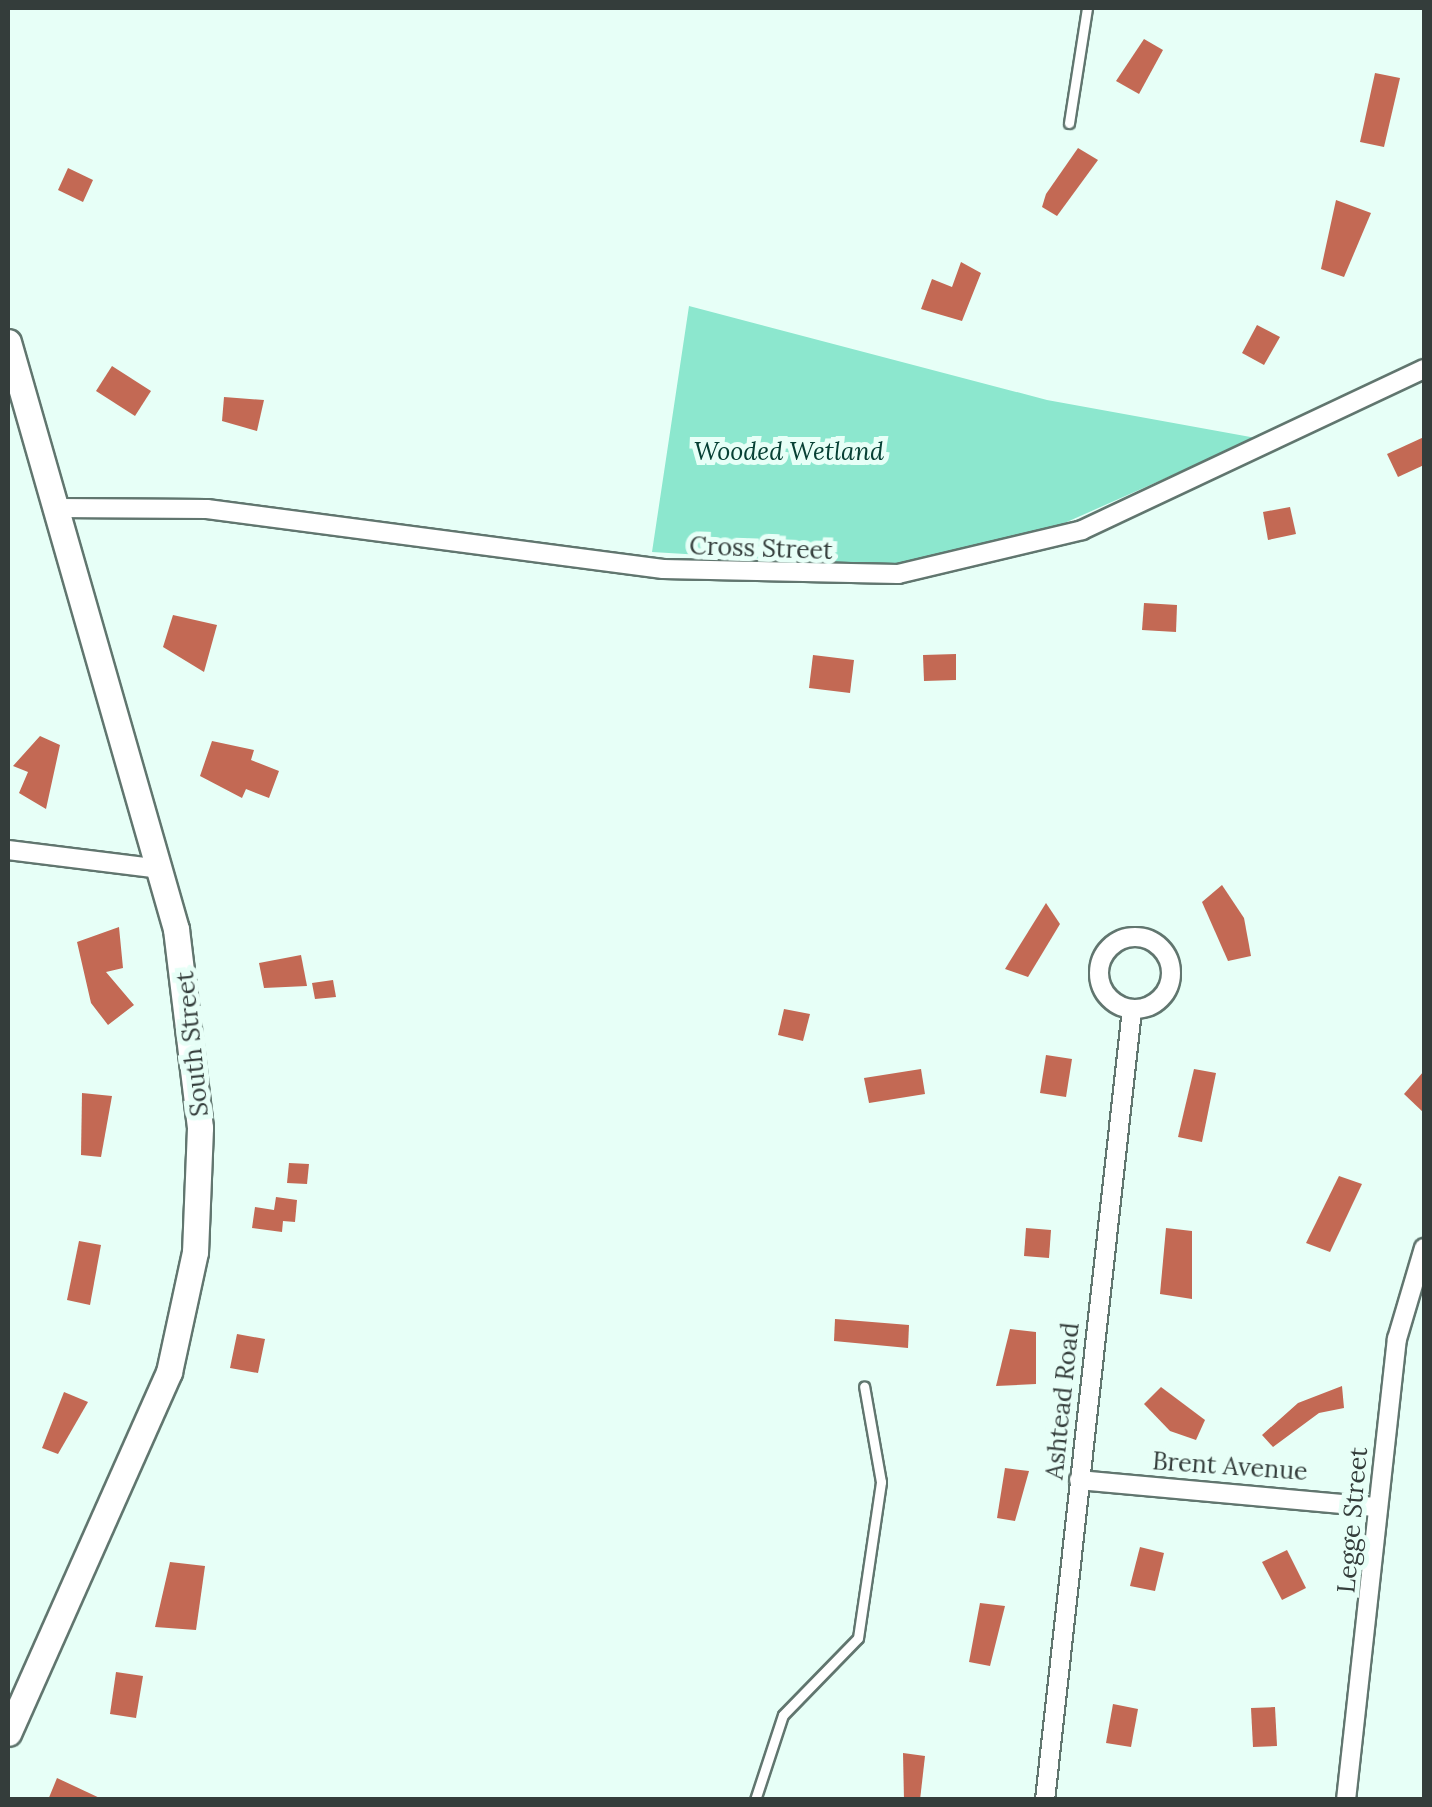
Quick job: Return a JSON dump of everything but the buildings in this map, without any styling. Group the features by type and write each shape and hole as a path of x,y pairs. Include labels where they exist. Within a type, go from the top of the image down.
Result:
{"street":[{"name":"South Street","path":"8,342 161,869 197,1060 191,1282 149,1428 8,1733"},
{"name":"Cross Street","path":"57,508 207,509 663,569 898,574 1082,530 1424,369"},
{"path":"8,850 161,869"},
{"path":"1139,937 1161,948 1171,974 1159,1000 1132,1009 1107,996 1099,969 1112,944 1139,937"},
{"name":"Ashtead Road","path":"1045,1800 1132,1009"},
{"name":"Legge Street","path":"1346,1800 1398,1339 1424,1248"},
{"name":"Brent Avenue","path":"1079,1480 1377,1507"}],"lane":[{"path":"1068,123 1087,8"},
{"path":"755,1800 783,1715 858,1638 881,1482 864,1386"}],"green space":[{"name":"Wooded Wetland","path":"689,306 1047,400 1256,438 1033,537 886,566 652,552"}]}
